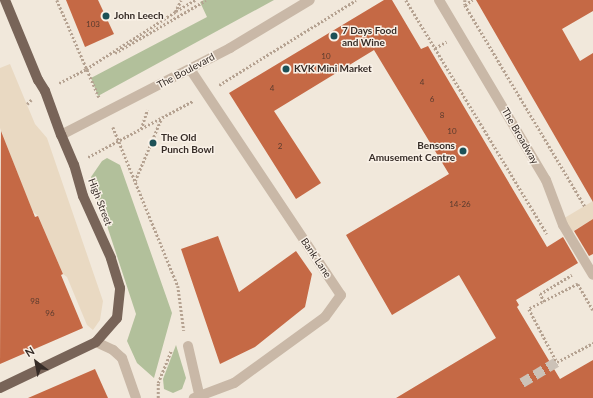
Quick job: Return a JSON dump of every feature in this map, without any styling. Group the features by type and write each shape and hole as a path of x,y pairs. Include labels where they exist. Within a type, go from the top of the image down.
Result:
{"main road":[{"name":"High Street","path":"5,0 38,80 45,91 74,165 83,196 111,258 120,288 117,318 96,342"},
{"path":"0,388 96,342"}],"street":[{"name":"The Boulevard","path":"61,135 230,48 308,0"},
{"name":"The Broadway","path":"440,0 546,180 563,225 593,275"},
{"name":"Bank Lane","path":"190,69 341,295 325,317 234,383 198,397"},
{"path":"96,342 113,350 122,358 136,398"},
{"path":"188,346 198,397"}],"path":[{"path":"57,0 106,113"},
{"path":"175,12 181,0"},
{"path":"86,69 194,0"},
{"path":"26,104 45,91 206,0"},
{"path":"179,332 182,326 178,286 119,140 206,93 356,0"},
{"path":"406,0 548,235"},
{"path":"466,0 465,5 585,206"},
{"path":"465,5 472,0"},
{"path":"135,181 161,118"},
{"path":"568,269 593,310"},
{"path":"544,302 540,294 572,275"},
{"path":"578,284 529,309 557,362 593,343"},
{"path":"158,398 158,383 173,346"}],"green space":[{"path":"204,0 274,0 98,96 91,78 207,17 200,2"},
{"path":"107,158 120,165 172,313 154,378 137,363 127,341 136,314 91,177 102,161"},
{"path":"176,345 186,378 182,389 173,393 164,389 163,379"}],"shaded area":[{"path":"10,64 35,124 47,138 103,301 100,320 93,330 87,325 67,277 63,274 38,216 32,211 0,128 0,68"},
{"path":"593,201 593,219 568,234 561,220"}],"building":[{"path":"66,0 98,0 114,34 85,47"},
{"path":"384,0 392,0 421,49 428,46 547,247 563,237 578,263 516,300 519,305 517,307 560,379 593,360 593,398 396,398 496,338 459,275 392,315 346,235 449,174 374,50 274,111 321,183 296,199 229,93"},
{"path":"476,0 593,0 593,11 562,29 580,61 593,53 593,202"},
{"path":"1,131 35,217 38,216 63,274 61,275 83,328 0,364"},
{"path":"593,219 593,254 589,256 574,231"},
{"path":"218,236 239,292 296,251 312,274 305,307 255,347 220,364 181,249"},
{"path":"95,369 108,398 28,398"}],"tunnel":[{"path":"522,383 557,362"}],"place":[{"name":"John Leech","path":"106,16"},
{"name":"7 Days Food and Wine","path":"334,36"},
{"name":"KVK Mini Market","path":"286,69"},
{"name":"The Old Punch Bowl","path":"153,143"},
{"name":"Bensons Amusement Centre","path":"463,151"}]}
